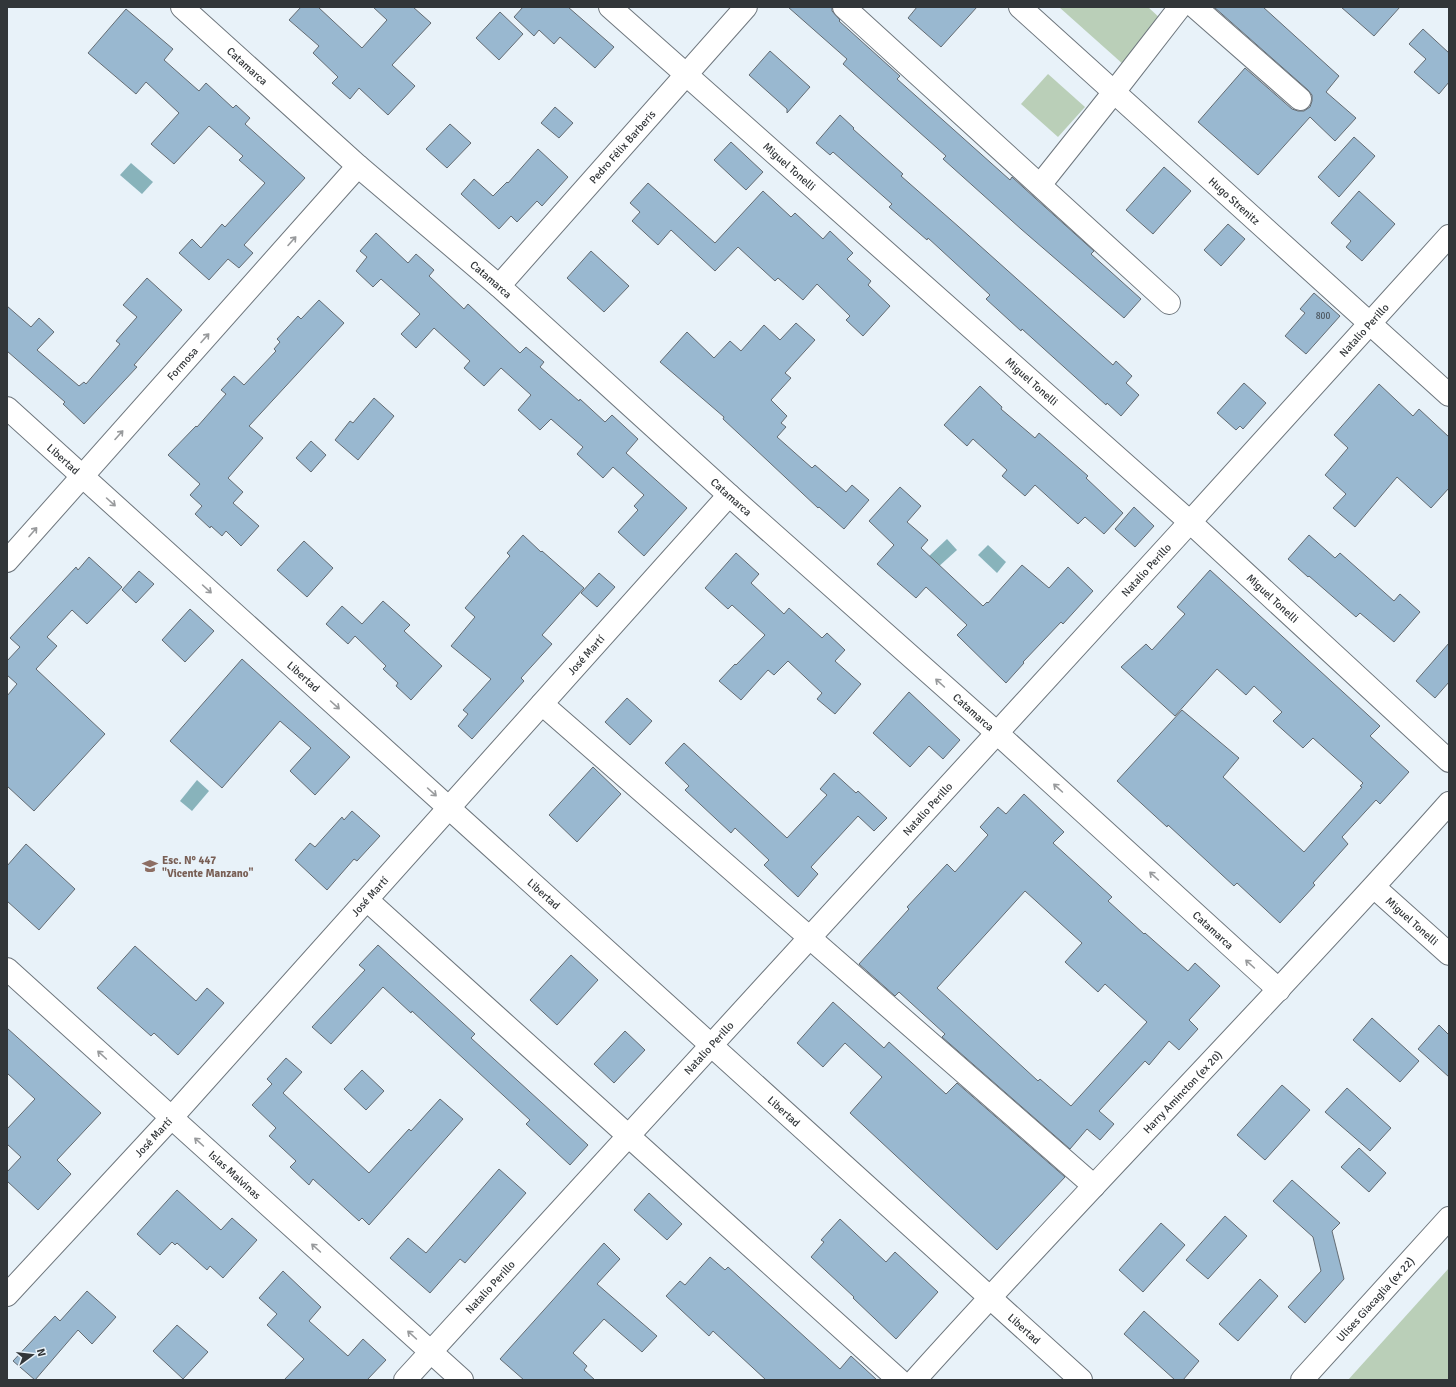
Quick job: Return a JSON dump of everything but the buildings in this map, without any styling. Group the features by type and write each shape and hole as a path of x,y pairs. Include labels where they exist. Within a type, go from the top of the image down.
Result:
{"street":[{"name":"Catamarca","path":"182,7 358,166 499,286 729,495 997,733 1278,990"},
{"name":"Miguel Tonelli","path":"610,7 1190,522 1449,761"},
{"name":"Pedro Félix Barberis","path":"499,286 746,7"},
{"path":"844,7 1169,302"},
{"name":"Hugo Strenitz","path":"1020,7 1449,395"},
{"path":"1040,185 1180,7"},
{"path":"1195,7 1300,99"},
{"name":"Formosa","path":"7,561 358,166"},
{"name":"Natalio Perillo","path":"405,1380 1190,522 1449,236"},
{"name":"Libertad","path":"7,408 449,807 710,1046 1081,1380"},
{"name":"José Martí","path":"7,1295 172,1117 729,495"},
{"path":"542,704 1094,1186"},
{"name":"Harry Amincton (ex 20)","path":"914,1380 1374,887 1449,803"},
{"name":"Miguel Tonelli","path":"1374,887 1449,954"},
{"path":"367,900 899,1380"},
{"name":"Islas Malvinas","path":"7,969 462,1380"},
{"name":"Ulises Giacaglia (ex 22)","path":"1302,1380 1449,1218"}],"green space":[{"path":"1059,7 1148,7 1163,21 1124,65"},
{"path":"1048,74 1085,107 1058,137 1021,104"},
{"path":"1449,1268 1449,1380 1348,1380"}],"water":[{"path":"131,163 153,182 142,194 120,175"},
{"path":"947,539 957,550 937,568 927,558"},
{"path":"988,545 1006,562 997,573 978,555"},
{"path":"197,780 209,791 192,811 180,801"}],"place":[{"name":"Esc. N° 447 \"Vicente Manzano\"","path":"150,866"}]}
